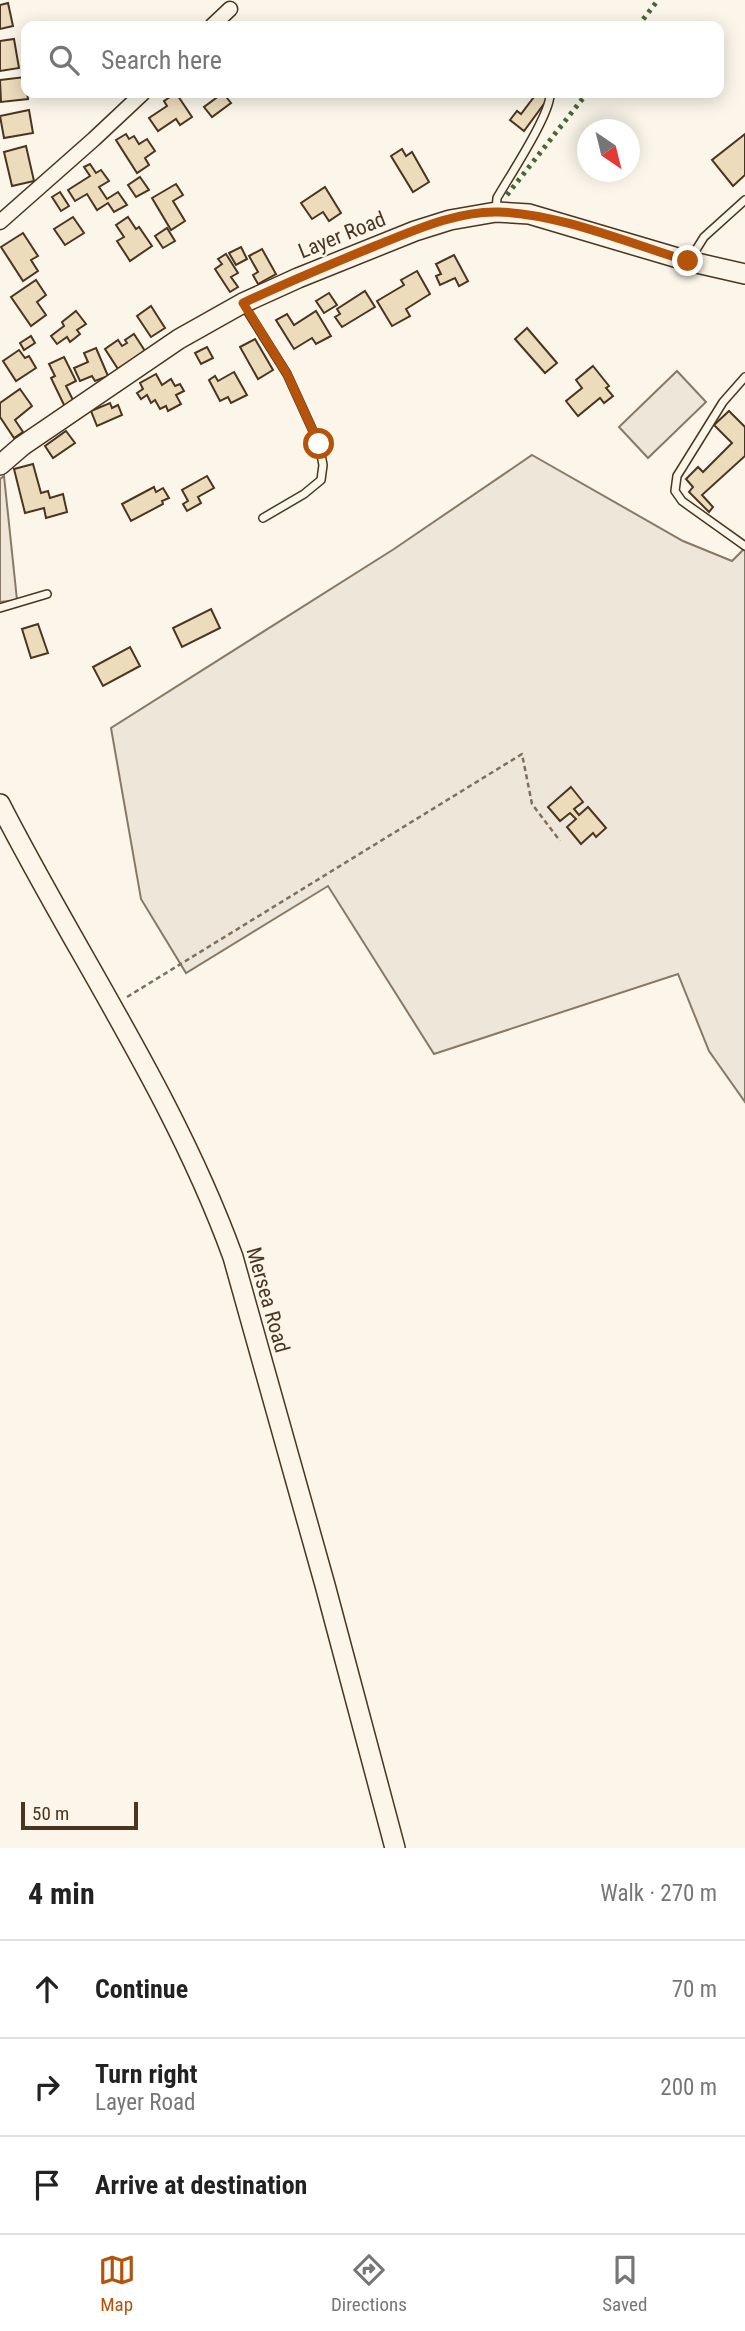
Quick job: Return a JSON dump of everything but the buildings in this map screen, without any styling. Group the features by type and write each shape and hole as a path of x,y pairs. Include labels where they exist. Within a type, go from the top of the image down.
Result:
{"main road":[{"name":"Layer Road","path":"0,465 22,446 179,339 243,303 298,278 450,219 496,212 551,219 688,261 745,274"},
{"name":"Mersea Road","path":"0,804 112,1006 199,1176 233,1257 395,1848"}],"street":[{"path":"217,21 230,9"},
{"path":"0,222 137,98"}],"lane":[{"path":"496,212 497,198 542,122 550,98"},
{"path":"688,261 704,237 745,200"},
{"path":"243,303 287,374 319,444 323,465 321,480 304,494 263,518"},
{"path":"745,377 723,402 693,447 677,476 676,491 682,502 745,546"},
{"path":"0,608 47,594"}],"path":[{"path":"112,1006 522,754 533,804 560,841"}],"shaded area":[{"path":"677,371 706,402 648,458 619,427"},
{"path":"532,455 683,541 732,561 745,548 745,1102 709,1051 678,974 434,1054 328,886 186,973 141,899 111,728 394,549"},
{"path":"4,476 17,600 0,602 0,479"}],"hedge":[{"path":"642,21 658,0"},
{"path":"507,195 583,98"}],"route":[{"path":"319,444 287,374 243,303 415,231 450,219 496,212 529,214 551,219 688,261"}]}
